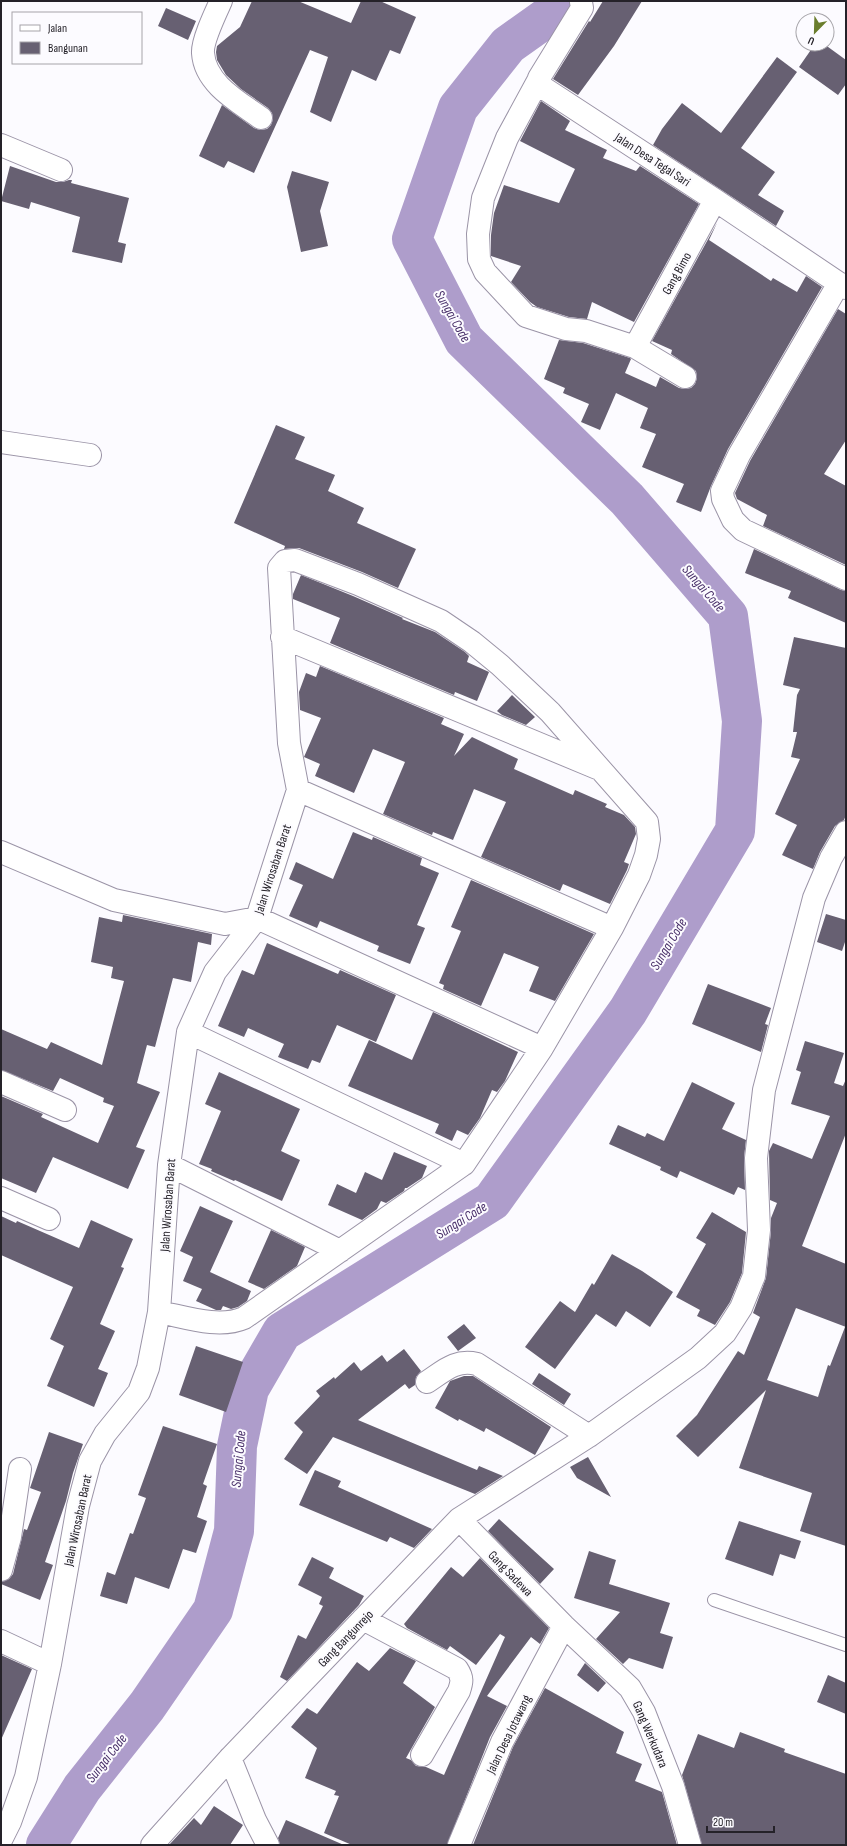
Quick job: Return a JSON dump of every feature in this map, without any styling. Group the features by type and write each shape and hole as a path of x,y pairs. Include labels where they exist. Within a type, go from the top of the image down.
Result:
{"street":[{"path":"221,1 204,45 203,52 206,65 217,83 231,97 261,118"},
{"path":"581,2 582,8 539,79 506,138 483,198 478,234 479,259 485,272 526,316 566,329 586,331 635,346 685,377"},
{"name":"Jalan Desa Tegal Sari","path":"539,79 542,86 842,286"},
{"path":"1,145 61,170"},
{"name":"Gang Bimo","path":"635,346 715,200"},
{"path":"842,286 739,455 722,491 723,499 731,516 735,523 743,530 846,579"},
{"path":"1,442 90,455"},
{"name":"Jalan Wirosaban Barat","path":"1,1840 10,1822 26,1777 50,1664 78,1506 90,1461 105,1434 142,1387 148,1368 159,1312 169,1165 188,1032 215,972 257,918 298,790 290,743 282,637 279,568 285,561 294,560 358,584 441,621 472,642 500,665 550,712 602,771"},
{"path":"159,1312 210,1321 224,1322 239,1320 464,1164 542,1048 612,928 639,875 646,855 649,830 647,822 602,771 282,637"},
{"path":"298,790 612,928"},
{"name":"Gang Bangunrejo","path":"230,1758 459,1519 589,1436 698,1358 726,1333 741,1308 754,1276 759,1230 756,1158 764,1090 814,898 823,876 846,832"},
{"path":"1,852 114,900 225,924 257,918 542,1048"},
{"path":"188,1032 464,1164"},
{"path":"1,1082 65,1110"},
{"path":"169,1165 340,1251"},
{"path":"1,1198 49,1219"},
{"path":"427,1382 454,1364 466,1362 477,1364 589,1436"},
{"path":"1,1570 10,1537 20,1469"},
{"name":"Gang Sadewa","path":"459,1519 564,1626"},
{"path":"364,1619 457,1669 461,1675 462,1682 459,1691 422,1755"},
{"name":"Gang Werkudara","path":"564,1626 621,1679 638,1702 673,1786 687,1843"},
{"name":"Jalan Desa Jotawang","path":"459,1845 502,1742 564,1626"},
{"path":"1,1641 50,1664"},
{"path":"152,1845 230,1758 255,1820 268,1845"}],"lane":[{"path":"714,1600 846,1645"}],"building":[{"path":"252,1 298,1 351,23 361,1 380,1 416,17 400,54 390,50 376,81 352,70 331,122 310,112 328,57 310,50 254,173 228,161 224,168 199,156 222,105 254,128 260,130 267,129 271,125 273,119 272,113 268,108 241,89 226,75 217,60 217,46 240,27"},
{"path":"603,1 642,1 614,46 578,95 553,79"},
{"path":"166,8 196,21 188,40 158,26"},
{"path":"809,52 835,52 846,60 846,84 838,95 799,67"},
{"path":"777,57 797,72 741,148 775,172 758,195 784,211 776,226 653,145 662,129 682,103 721,133"},
{"path":"541,101 570,121 565,130 607,150 603,158 636,171 640,166 699,204 634,322 592,302 587,319 569,317 537,307 530,302 511,282 521,266 491,256 491,235 494,213 504,185 559,203 575,169 520,141"},
{"path":"10,166 56,182 72,180 71,183 129,198 118,242 126,244 122,263 72,252 80,217 31,202 29,209 1,201"},
{"path":"292,171 329,182 320,211 328,246 301,252 287,187"},
{"path":"717,223 709,240 771,281 773,278 797,292 806,276 822,287 728,449 701,512 676,502 684,484 642,467 656,434 640,428 648,408 616,393 600,430 581,422 589,404 563,393 565,388 544,379 559,340 583,343 630,358 631,359 625,373 656,387 660,377 679,388 691,388 695,384 697,378 696,371 671,354 672,350 652,341"},
{"path":"838,309 846,314 846,440 824,474 846,486 846,565 763,526 767,515 737,499 735,493 750,461"},
{"path":"276,425 305,437 295,459 335,475 328,491 364,508 357,523 416,549 398,588 362,572 299,548 284,549 285,546 234,523"},
{"path":"754,549 846,591 846,623 788,598 791,591 745,573"},
{"path":"301,575 435,632 465,652 469,656 467,662 489,672 477,701 455,692 454,695 330,643 340,618 293,599 293,594"},
{"path":"794,637 846,648 846,815 844,820 835,826 820,852 813,869 782,855 797,825 775,814 800,759 791,757 797,732 793,732 797,695 800,689 783,685"},
{"path":"320,666 444,718 441,724 464,734 454,756 472,737 518,759 514,769 573,795 575,790 607,804 605,807 624,815 635,827 636,834 624,862 629,864 627,870 610,904 563,884 560,891 481,857 506,802 474,789 453,840 433,832 432,835 383,814 405,762 373,749 354,793 315,776 320,764 304,757 321,718 300,710 299,692 306,673 316,677"},
{"path":"512,695 535,717 526,725 502,715 497,711"},
{"path":"353,832 372,840 373,837 422,858 420,865 439,873 417,925 425,928 410,964 377,951 379,946 320,921 317,928 289,916 303,885 289,879 296,862 333,879"},
{"path":"471,880 594,934 555,1001 529,991 539,967 504,953 481,1006 443,989 444,985 439,983 461,931 451,927"},
{"path":"826,914 846,920 846,939 842,951 817,942"},
{"path":"123,915 212,934 211,945 198,942 191,982 173,978 155,1047 147,1045 137,1083 160,1092 136,1147 145,1150 128,1189 53,1157 36,1193 1,1178 1,1096 43,1114 41,1117 98,1143 114,1106 103,1102 104,1098 60,1078 53,1091 1,1070 1,1029 47,1049 51,1042 102,1065 124,981 111,978 113,967 91,962 99,917 122,922"},
{"path":"267,943 338,974 340,970 396,995 376,1042 337,1025 320,1063 312,1060 308,1069 278,1057 284,1044 248,1028 244,1037 218,1026 242,970 254,975"},
{"path":"708,984 771,1008 765,1024 768,1025 761,1052 692,1024"},
{"path":"433,1012 518,1052 505,1081 497,1092 492,1090 480,1118 468,1135 457,1130 452,1141 435,1133 439,1124 348,1086 369,1040 412,1060"},
{"path":"805,1041 844,1053 834,1083 843,1086 846,1079 846,1133 802,1246 846,1264 846,1327 796,1308 767,1380 818,1397 828,1365 830,1366 845,1327 846,1328 846,1546 800,1531 812,1493 739,1468 766,1390 698,1457 676,1436 697,1415 738,1351 744,1355 760,1317 753,1313 766,1278 771,1218 777,1203 770,1200 769,1151 773,1143 812,1159 830,1116 791,1104 801,1072 796,1070"},
{"path":"219,1072 300,1109 281,1151 300,1160 282,1201 211,1171 212,1169 199,1164 221,1111 205,1104"},
{"path":"692,1082 735,1103 722,1129 746,1140 744,1158 745,1190 738,1187 734,1195 680,1171 677,1178 660,1170 661,1167 609,1144 618,1125 645,1137 647,1133 664,1141"},
{"path":"394,1152 427,1166 422,1178 405,1188 404,1191 386,1203 381,1201 377,1209 362,1220 328,1205 337,1184 356,1193 365,1172 382,1180"},
{"path":"200,1206 233,1221 210,1272 251,1291 247,1301 238,1307 231,1309 223,1306 221,1310 216,1310 196,1301 202,1289 183,1281 193,1257 180,1251"},
{"path":"712,1212 746,1232 742,1273 730,1302 715,1325 697,1316 700,1310 676,1297 706,1244 696,1238"},
{"path":"1,1216 16,1223 17,1221 79,1248 91,1220 133,1239 121,1267 124,1268 100,1324 115,1331 98,1369 108,1373 94,1407 47,1386 64,1346 50,1339 73,1287 1,1255"},
{"path":"271,1230 305,1247 297,1266 264,1289 248,1282"},
{"path":"612,1254 642,1271 673,1292 650,1327 626,1311 616,1327 596,1314 555,1369 525,1347 560,1301 575,1312 592,1283 594,1285"},
{"path":"464,1324 476,1338 458,1351 447,1337"},
{"path":"196,1346 243,1362 226,1412 179,1395"},
{"path":"404,1349 421,1371 416,1377 415,1385 409,1389 405,1384 358,1420 477,1470 479,1466 503,1476 475,1494 333,1437 307,1474 284,1459 303,1432 294,1423 320,1396 316,1391 334,1377 335,1379 354,1362 361,1371 382,1355 387,1362"},
{"path":"539,1373 571,1394 564,1405 532,1384"},
{"path":"464,1376 473,1376 551,1427 535,1455 486,1428 484,1432 459,1419 458,1421 435,1408 450,1381"},
{"path":"163,1426 217,1444 203,1484 207,1486 197,1517 207,1521 196,1553 183,1549 169,1589 135,1577 127,1604 100,1596 107,1572 115,1575 130,1533 133,1534 146,1498 138,1495"},
{"path":"49,1432 83,1444 73,1473 66,1501 45,1562 53,1565 40,1600 1,1584 1,1582 9,1579 13,1574 24,1529 27,1530 41,1492 30,1488"},
{"path":"588,1457 611,1497 577,1478 570,1467"},
{"path":"315,1470 341,1481 338,1487 432,1529 414,1548 390,1537 387,1542 299,1505"},
{"path":"499,1519 554,1569 540,1584 488,1531"},
{"path":"739,1521 801,1541 795,1559 780,1554 773,1576 725,1559"},
{"path":"589,1551 616,1560 609,1584 670,1603 660,1633 673,1637 663,1669 629,1658 623,1664 596,1639 620,1612 574,1598"},
{"path":"312,1557 334,1568 329,1578 364,1596 359,1605 287,1681 280,1677 298,1635 306,1639 323,1606 319,1604 322,1597 298,1585"},
{"path":"480,1558 549,1628 540,1644 531,1637 487,1696 507,1706 490,1737 447,1845 352,1845 324,1833 339,1796 334,1795 336,1791 305,1778 317,1748 291,1727 307,1708 317,1714 357,1662 369,1671 390,1648 416,1661 403,1683 435,1707 406,1758 411,1760 416,1766 426,1767 444,1775 505,1637 500,1634 476,1665 450,1646 447,1650 407,1628 404,1624 451,1567 463,1577"},
{"path":"1,1655 32,1669 1,1740"},
{"path":"585,1663 606,1683 598,1692 577,1675"},
{"path":"828,1675 846,1683 846,1714 817,1702"},
{"path":"545,1688 624,1732 616,1753 642,1764 635,1781 662,1792 677,1845 473,1845 513,1747"},
{"path":"740,1732 785,1749 784,1752 846,1774 846,1845 702,1845 682,1775 698,1734 734,1748"},
{"path":"214,1806 243,1825 230,1845 169,1845 194,1818 201,1825"},
{"path":"286,1820 344,1845 280,1845 278,1838"}],"waterway":[{"name":"Sungai Code","path":"46,1845 82,1788 147,1706 213,1610 234,1531 237,1446 249,1389 282,1332 492,1201 628,1011 735,831 742,721 728,616 627,499 464,340 412,239 458,108 508,45 570,1"}]}
